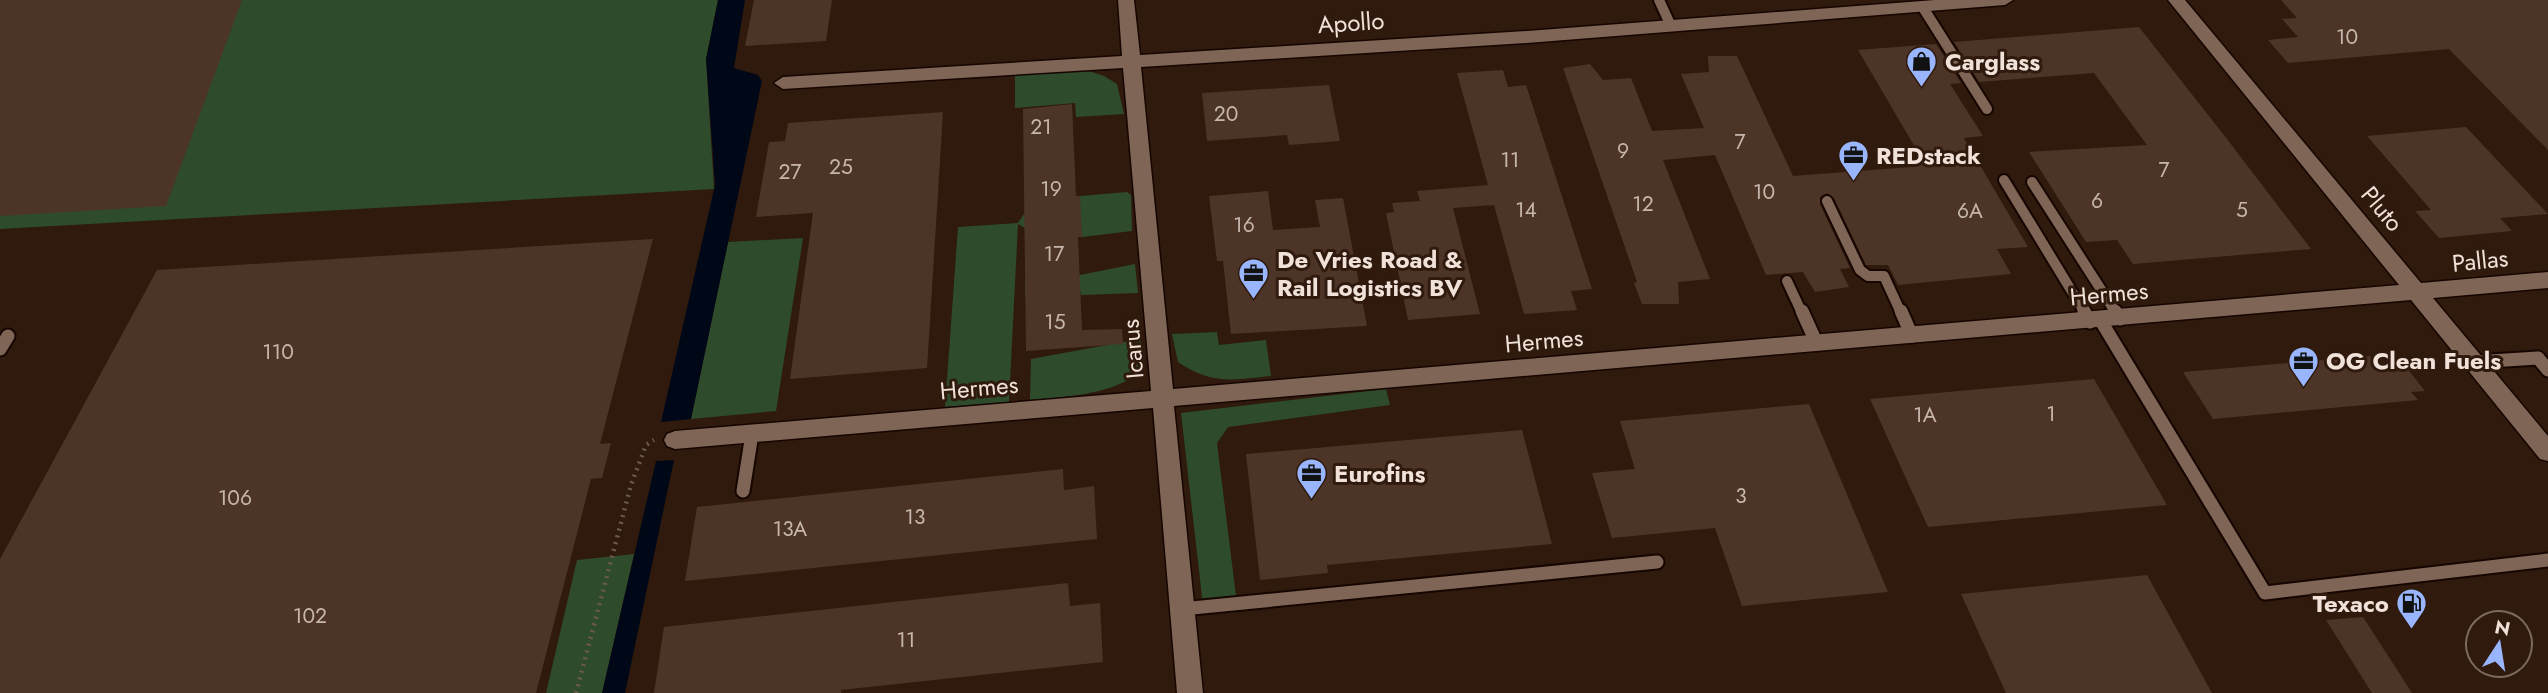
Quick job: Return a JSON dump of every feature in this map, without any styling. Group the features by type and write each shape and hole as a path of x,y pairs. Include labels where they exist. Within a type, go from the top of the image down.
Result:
{"street":[{"name":"Icarus","path":"1126,0 1190,693"},
{"name":"Apollo","path":"783,83 1671,26 2006,0"},
{"name":"Pluto","path":"2176,0 2548,452"},
{"name":"Pallas","path":"2418,294 2548,281"},
{"name":"Hermes","path":"675,440 2418,294"}],"lane":[{"path":"1659,0 1671,26"},
{"path":"1922,6 1987,109"},
{"path":"2004,180 2104,320"},
{"path":"2032,182 2104,320 2265,593 2548,560"},
{"path":"1827,201 1860,270 1868,275 1884,276 1912,337"},
{"path":"1787,281 1817,344"},
{"path":"0,349 8,336"},
{"path":"2474,362 2538,358 2548,370"},
{"path":"743,491 752,434"},
{"path":"1182,609 1657,562"}],"path":[{"path":"576,693 631,485 646,444 659,437 675,440"}],"green space":[{"path":"0,0 718,0 706,59 714,189 0,229"},
{"path":"1083,69 1117,84 1124,114 1076,117 1075,103 1015,108 1015,75"},
{"path":"1127,192 1131,195 1132,231 1082,237 1025,228 1018,224 1009,402 945,407 958,227 1018,223 1024,214 1080,209 1080,196"},
{"path":"803,238 776,411 691,419 728,242"},
{"path":"1135,264 1138,293 1081,295 1080,290 1025,295 1025,280 1080,275"},
{"path":"1217,332 1219,345 1266,340 1271,376 1212,378 1178,362 1172,334"},
{"path":"1140,339 1144,357 1138,371 1125,382 1085,394 1030,400 1031,359"},
{"path":"1386,389 1390,405 1228,427 1217,443 1238,612 1204,614 1181,413"},
{"path":"634,554 602,693 546,693 577,560"}],"water":[{"path":"718,0 745,0 734,68 758,75 762,81 691,419 661,422 715,185 706,59"},
{"path":"674,460 625,693 602,693 656,461"}],"building":[{"path":"0,0 242,0 166,206 0,216"},
{"path":"754,0 832,0 826,41 745,46"},
{"path":"2281,0 2548,0 2548,150 2449,49 2288,63 2268,40 2298,37 2282,19 2297,18"},
{"path":"2139,27 2311,249 2133,264 2117,240 2086,242 2029,152 2147,145 2094,73 1979,82 1954,42"},
{"path":"1936,44 1961,83 1950,84 1983,136 1964,138 2028,247 1997,249 2011,274 1898,285 1888,265 1866,265 1834,198 1827,193 1820,197 1820,204 1850,268 1840,269 1849,287 1815,292 1803,272 1766,275 1715,155 1663,160 1710,279 1678,282 1679,304 1642,304 1634,283 1637,282 1563,68 1590,64 1603,80 1631,78 1652,131 1704,128 1681,74 1709,72 1708,56 1737,56 1793,176 1911,167 1908,161 1922,159 1858,50"},
{"path":"1503,70 1508,87 1526,85 1592,289 1571,291 1577,310 1524,314 1494,205 1453,208 1480,314 1408,320 1386,213 1394,212 1392,203 1420,201 1417,191 1488,185 1457,73"},
{"path":"1329,85 1340,141 1289,145 1287,135 1207,141 1202,93"},
{"path":"1072,104 1076,196 1080,196 1082,237 1078,237 1082,330 1122,329 1123,344 1026,351 1023,109"},
{"path":"943,112 927,368 790,379 813,213 756,217 769,142 785,141 788,123"},
{"path":"2466,127 2548,214 2500,218 2512,231 2439,238 2415,211 2431,210 2367,136"},
{"path":"1268,191 1273,230 1320,227 1315,200 1343,198 1367,326 1231,334 1223,261 1217,261 1209,196"},
{"path":"653,239 600,444 611,443 602,478 591,479 536,693 0,693 0,559 157,270"},
{"path":"2370,356 2376,364 2402,362 2425,391 2411,392 2418,400 2213,419 2183,372"},
{"path":"2094,379 2167,505 1928,527 1870,399"},
{"path":"1809,404 1888,592 1742,606 1715,528 1612,538 1592,473 1635,469 1620,421"},
{"path":"1522,430 1552,544 1327,565 1328,573 1260,580 1246,454"},
{"path":"1063,469 1064,490 1094,486 1097,539 685,581 697,507"},
{"path":"2147,575 2212,693 2006,693 1961,594"},
{"path":"1068,583 1070,606 1100,603 1103,662 841,690 841,693 654,693 664,627"},
{"path":"2363,617 2412,693 2372,693 2326,620"}],"place":[{"name":"Carglass","path":"1922,89"},
{"name":"REDstack","path":"1853,183"},
{"name":"De Vries Road & Rail Logistics BV","path":"1254,301"},
{"name":"OG Clean Fuels","path":"2303,388"},
{"name":"Eurofins","path":"1311,501"},
{"name":"Texaco","path":"2412,631"}]}
